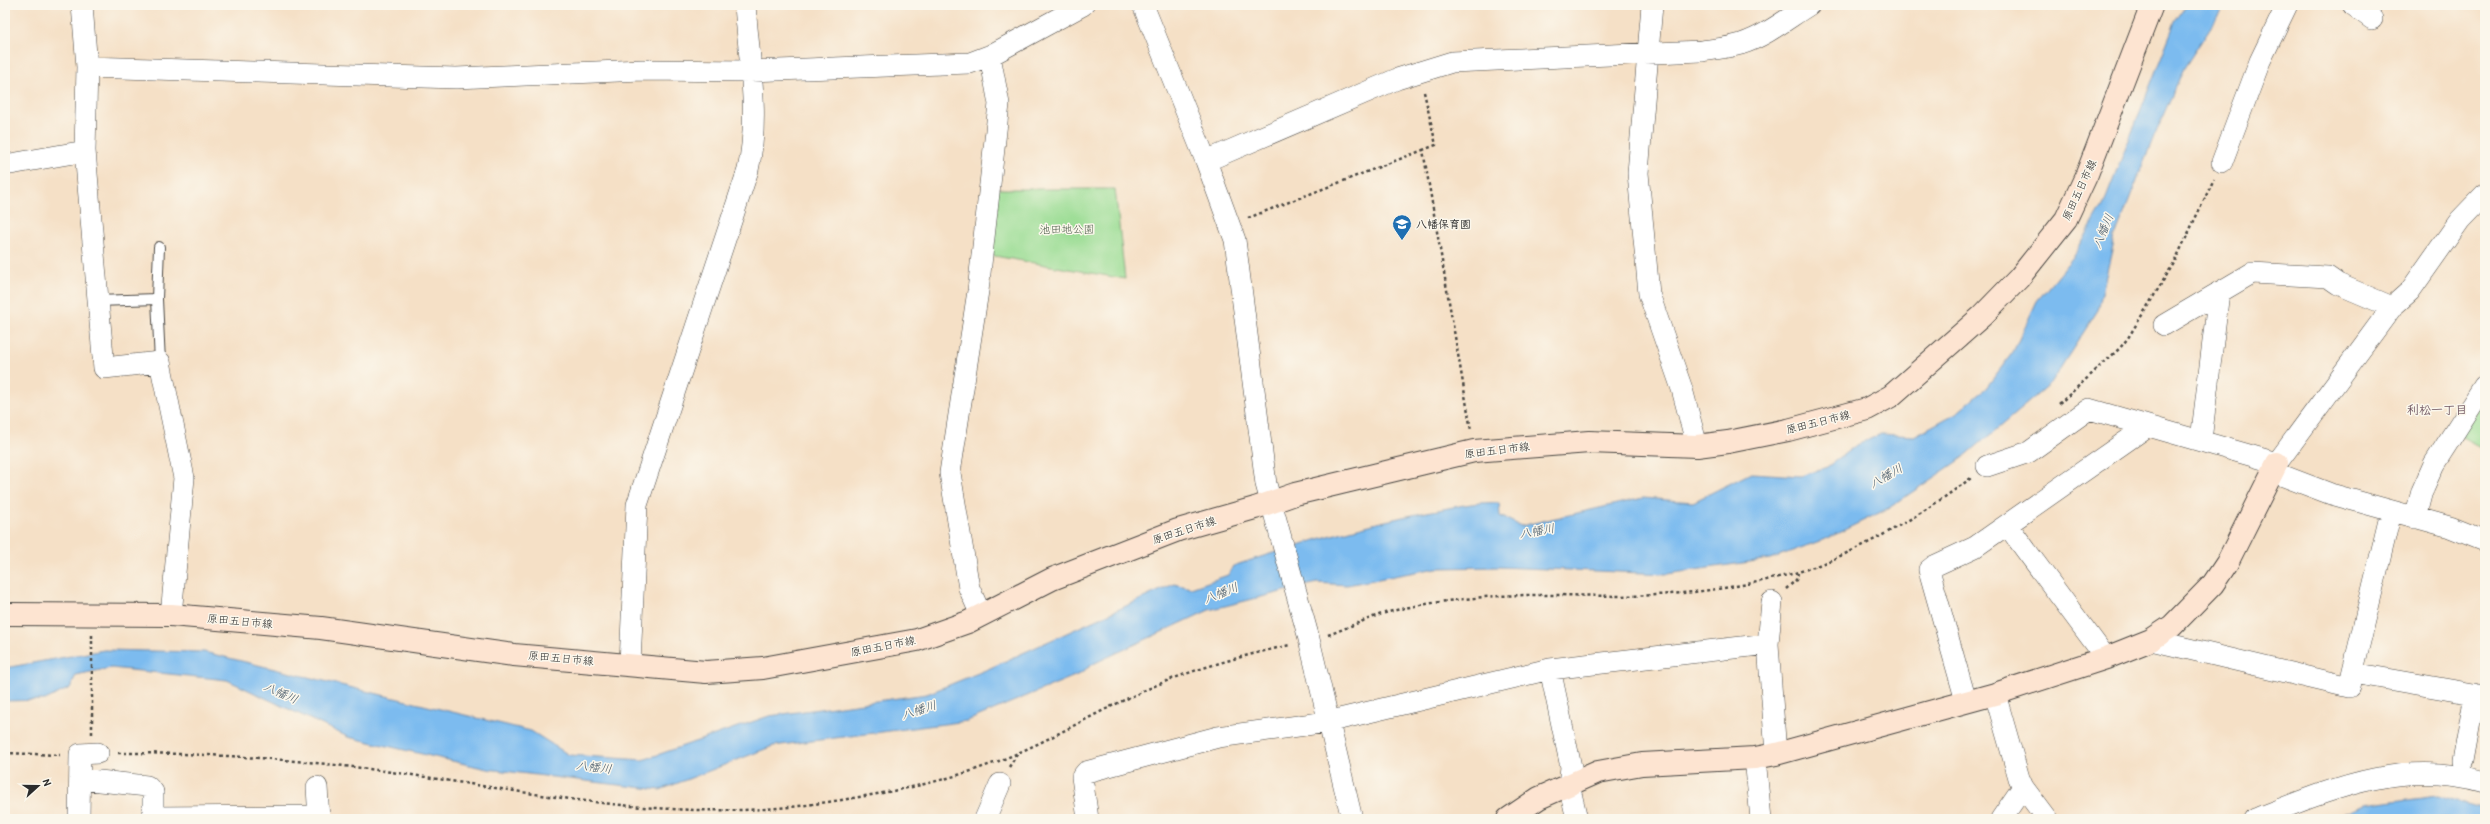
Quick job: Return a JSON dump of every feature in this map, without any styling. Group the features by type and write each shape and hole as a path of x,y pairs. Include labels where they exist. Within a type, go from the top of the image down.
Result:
{"main road":[{"name":"原田五日市線","path":"5,614 171,615 320,628 514,655 630,664 706,672 763,668 918,640 951,629 1052,579 1171,533 1272,508 1295,494 1474,451 1589,442 1697,446 1728,442 1788,430 1867,409 1891,396 1982,316 2019,278 2066,219 2090,166 2152,5"},
{"path":"1508,819 1539,798 1598,772 1642,764 1766,756 1995,694 2106,658 2151,640 2172,626 2213,584 2275,467"}],"street":[{"path":"82,5 87,67 85,151 104,368 160,362 184,478 171,615"},
{"path":"630,664 637,505 748,170 752,149 753,128 745,5"},
{"path":"87,67 456,78 642,70 750,71 970,63 990,56 1083,5"},
{"path":"1142,5 1206,161 1235,240 1256,395 1266,484 1308,638 1327,722 1352,819"},
{"path":"1652,5 1638,173 1649,294 1665,345 1682,389 1697,446"},
{"path":"1206,161 1397,79 1452,62 1649,52 1701,51 1743,43 1769,30 1809,5"},
{"path":"2222,162 2260,61 2286,5"},
{"path":"2353,5 2372,19"},
{"path":"981,615 969,588 950,474 978,291 999,104 990,56"},
{"path":"5,165 85,151"},
{"path":"2275,467 2392,307 2410,291 2460,220 2485,194"},
{"path":"2164,325 2252,273 2328,277 2338,284 2392,307"},
{"path":"2201,440 2219,292"},
{"path":"2415,518 2422,491 2434,464 2484,386"},
{"path":"1988,466 2029,452 2089,409 2201,440 2275,467 2331,494 2450,527 2485,541"},
{"path":"1966,702 1928,570 1975,547 2008,526 2148,426"},
{"path":"2151,640 2349,687 2392,512"},
{"path":"2008,526 2106,658"},
{"path":"1762,819 1766,756 1768,644 1772,602"},
{"path":"1088,819 1082,778 1086,772 1218,737 1327,722 1550,669 1768,644"},
{"path":"1550,669 1571,767 1569,785 1577,819"},
{"path":"2353,673 2480,695 2463,761"},
{"path":"1995,694 2023,787 2048,819"},
{"path":"79,819 80,780 90,749"},
{"path":"2255,819 2319,794 2393,774 2444,774 2485,782"},
{"path":"80,780 147,786 153,792 153,818 319,818 316,777"},
{"path":"985,819 1000,784"},
{"path":"2001,819 2023,787"}],"lane":[{"path":"159,247 157,299 160,362"},
{"path":"98,301 157,299"}],"path":[{"path":"1230,225 1436,145 1420,72"},
{"path":"1423,150 1474,451"},
{"path":"2057,406 2120,348 2128,338 2174,263 2222,162"},
{"path":"5,753 90,749 316,763 656,810 732,811 801,805 912,787 990,764 1062,734 1135,695 1173,678 1384,614 1424,605 1485,597 1556,594 1656,595 1725,587 1780,577 1831,559 1892,529 1956,489 1988,466"},
{"path":"90,749 92,629"},
{"path":"316,763 316,777"}],"green space":[{"name":"池田地公園","path":"997,189 1115,189 1125,279 989,255"},
{"path":"2485,407 2485,449 2461,436 2478,409"}],"water":[{"name":"八幡川","path":"2186,5 2225,5 2184,68 2154,136 2115,237 2098,310 2050,384 1965,456 1889,508 1828,538 1770,559 1667,574 1499,567 1436,568 1347,585 1317,583 1209,610 1095,663 1077,675 967,721 773,746 660,790 487,769 348,737 227,680 111,668 76,675 70,688 45,700 5,701 5,668 104,650 204,652 531,731 569,755 643,760 769,716 927,694 988,669 1174,584 1191,588 1228,575 1233,566 1305,543 1377,523 1472,504 1499,503 1500,516 1521,526 1643,498 1693,502 1751,473 1801,476 1827,467 1855,446 1881,434 1914,436 1958,412 1986,388 2013,352 2037,301 2073,257 2103,206 2175,22"},
{"path":"2437,795 2485,809 2485,819 2331,819 2364,805"}],"place":[{"name":"八幡保育園","path":"1402,241"}],"district":[{"name":"利松一丁目","path":"2437,410"}]}
